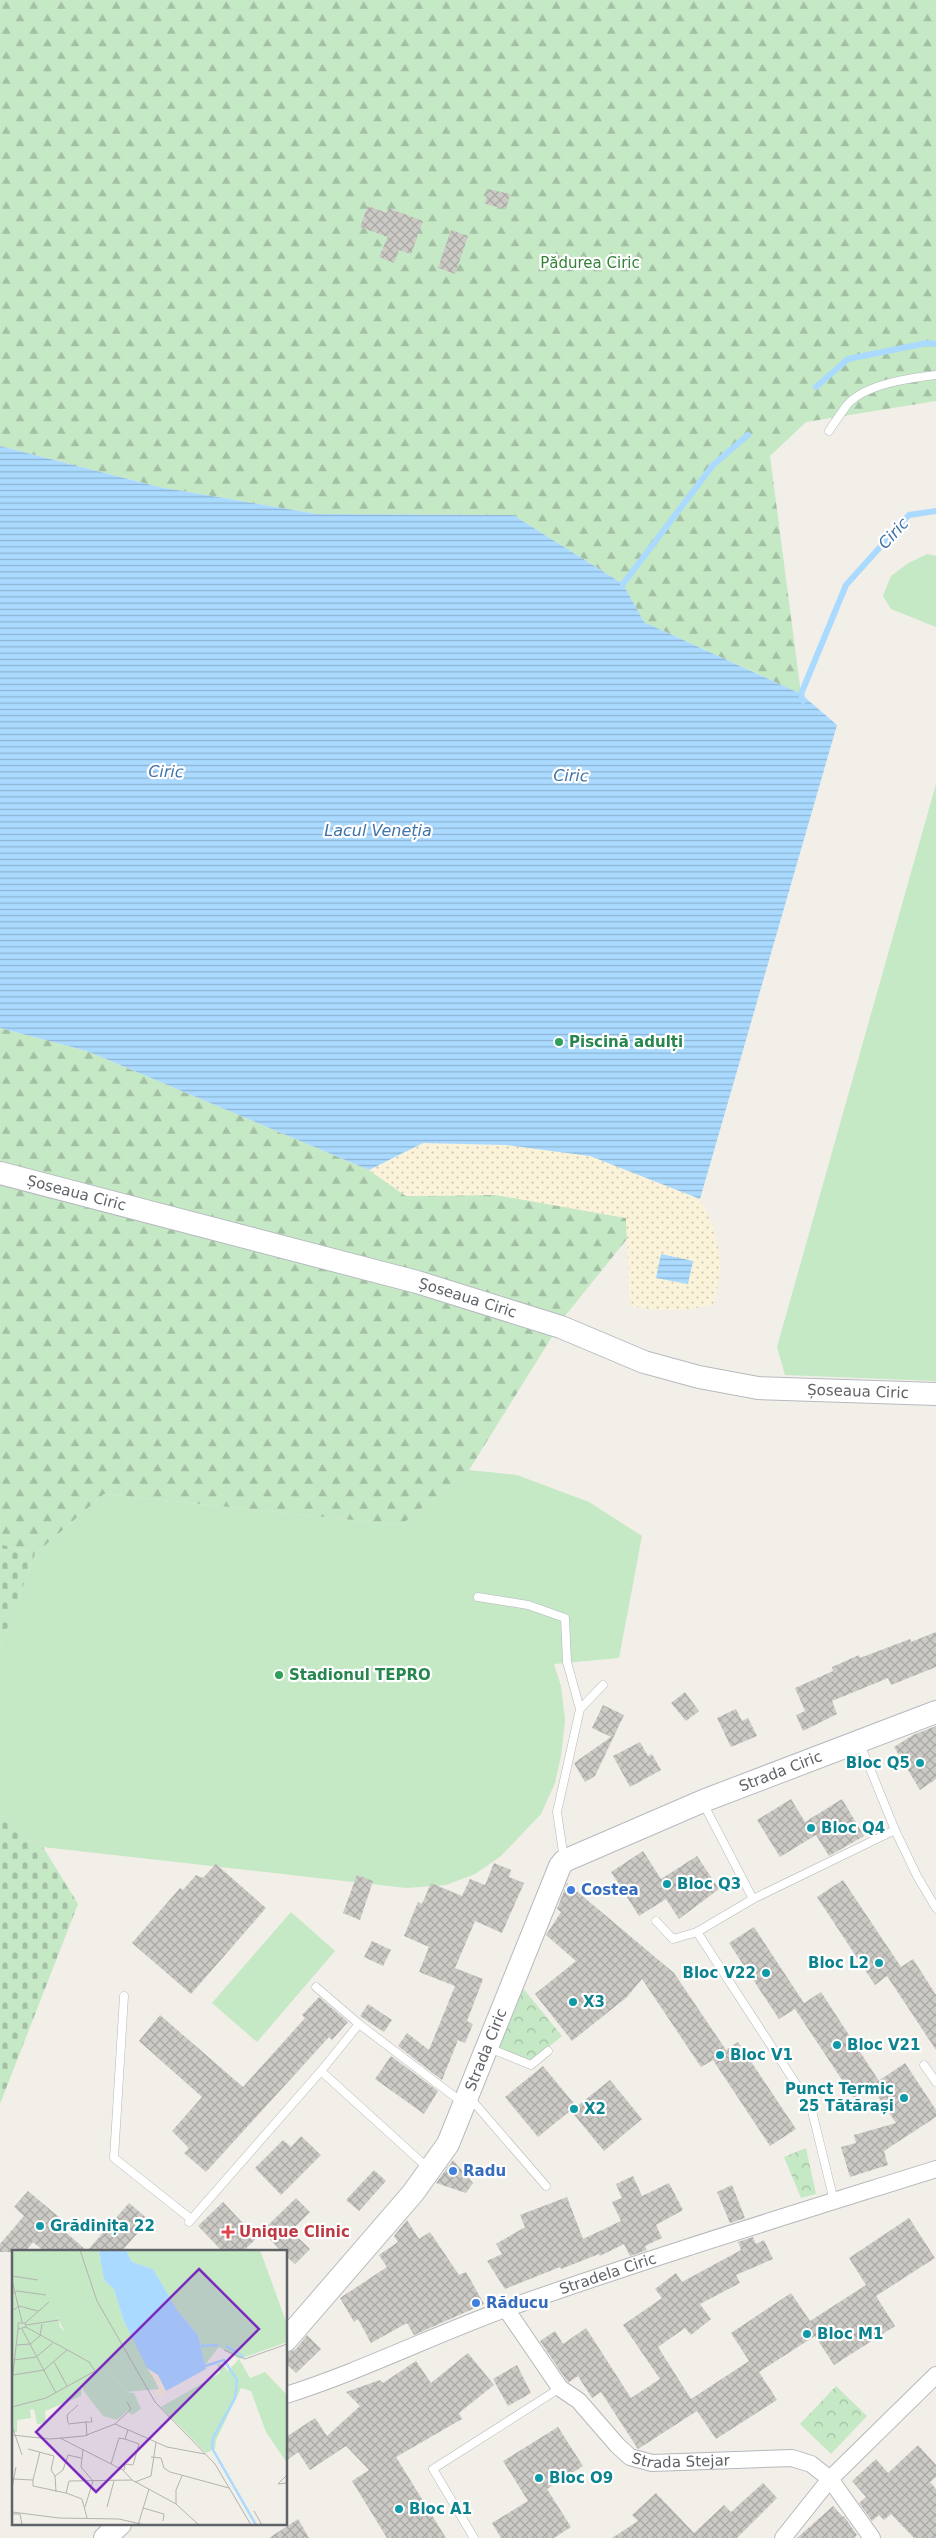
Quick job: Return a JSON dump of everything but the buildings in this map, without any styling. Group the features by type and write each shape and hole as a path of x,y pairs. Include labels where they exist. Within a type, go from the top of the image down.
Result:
{"street":[{"name":"Șoseaua Ciric","path":"0,1173 417,1282 561,1327 644,1362 699,1377 758,1388 936,1394"},
{"name":"Strada Ciric","path":"288,2338 430,2170 448,2144 557,1872 564,1861 703,1801 936,1712"},
{"name":"Stradela Ciric","path":"288,2394 336,2379 506,2309 936,2169"},
{"name":"Strada Stejar","path":"506,2309 560,2388 579,2401 617,2446 630,2457 652,2463 792,2458 811,2464 830,2479 872,2538"},
{"path":"783,2538 830,2479 936,2375"},
{"path":"106,2538 118,2526"}],"lane":[{"path":"829,430 848,403 860,396 894,382 936,375"},
{"path":"478,1597 528,1604 564,1618 567,1662 580,1709 557,1812 564,1861"},
{"path":"580,1709 603,1685"},
{"path":"859,1742 917,1876 936,1908"},
{"path":"703,1801 753,1899"},
{"path":"656,1921 672,1938 697,1932 753,1899 896,1830"},
{"path":"697,1932 811,2107 834,2201"},
{"path":"316,1987 359,2024 466,2100 546,2186"},
{"path":"124,1996 114,2158 190,2220 321,2071 359,2024"},
{"path":"487,2047 531,2066 548,2051"},
{"path":"924,2065 936,2082"},
{"path":"321,2071 430,2170"},
{"path":"474,2538 433,2468 560,2388"}],"green space":[{"name":"Pădurea Ciric","path":"0,0 936,0 936,401 806,422 770,456 801,694 644,622 623,584 513,515 317,514 159,487 0,446"},
{"path":"927,554 936,556 936,627 891,609 883,596 891,576 907,564"},
{"path":"936,784 936,1381 785,1375 777,1347"},
{"path":"0,1028 87,1051 369,1170 406,1196 496,1195 626,1218 627,1239 565,1316 469,1470 401,1525 104,1494 35,1554 0,1544"},
{"name":"Stadionul TEPRO","path":"469,1470 517,1475 589,1502 642,1536 619,1658 554,1664 561,1686 565,1720 561,1756 555,1783 541,1814 501,1856 475,1874 446,1885 406,1888 43,1847 0,1813 0,1649 35,1554 104,1494 401,1525"},
{"path":"0,1544 35,1554 0,1649"},
{"path":"0,1813 43,1847 78,1904 0,2104"},
{"path":"291,1912 335,1951 257,2042 212,2003"},
{"path":"517,1981 562,2036 529,2063 491,2045"},
{"path":"806,2148 816,2194 801,2198 784,2157"},
{"path":"836,2386 867,2416 831,2454 800,2424"}],"sand":[{"path":"423,1143 506,1145 590,1156 700,1199 712,1226 719,1250 719,1276 713,1305 672,1310 630,1306 626,1218 496,1195 406,1196 369,1170"}],"water":[{"name":"Lacul Veneția","path":"0,446 159,487 317,514 513,515 623,584 644,622 801,694 837,725 700,1199 590,1156 506,1145 423,1143 369,1170 87,1051 0,1028"},
{"path":"661,1254 693,1261 688,1284 656,1278"}],"waterway":[{"path":"816,387 848,359 927,343 936,344"},
{"path":"623,584 713,465 748,435"},
{"name":"Ciric","path":"803,701 801,694 846,585 909,515 936,511"}],"place":[{"name":"Piscină adulți","path":"559,1042"},
{"name":"Stadionul TEPRO","path":"279,1675"},
{"name":"Bloc Q5","path":"920,1763"},
{"name":"Bloc Q4","path":"811,1828"},
{"name":"Bloc Q3","path":"667,1884"},
{"name":"Costea","path":"571,1890"},
{"name":"Bloc L2","path":"879,1963"},
{"name":"Bloc V22","path":"766,1973"},
{"name":"X3","path":"573,2002"},
{"name":"Bloc V21","path":"837,2045"},
{"name":"Bloc V1","path":"720,2055"},
{"name":"Punct Termic 25 Tătărași","path":"904,2098"},
{"name":"X2","path":"574,2109"},
{"name":"Radu","path":"453,2171"},
{"name":"Grădinița 22","path":"40,2226"},
{"name":"Unique Clinic","path":"228,2232"},
{"name":"Răducu","path":"476,2303"},
{"name":"Bloc M1","path":"807,2334"},
{"name":"Bloc O9","path":"539,2478"},
{"name":"Bloc A1","path":"399,2509"}]}
